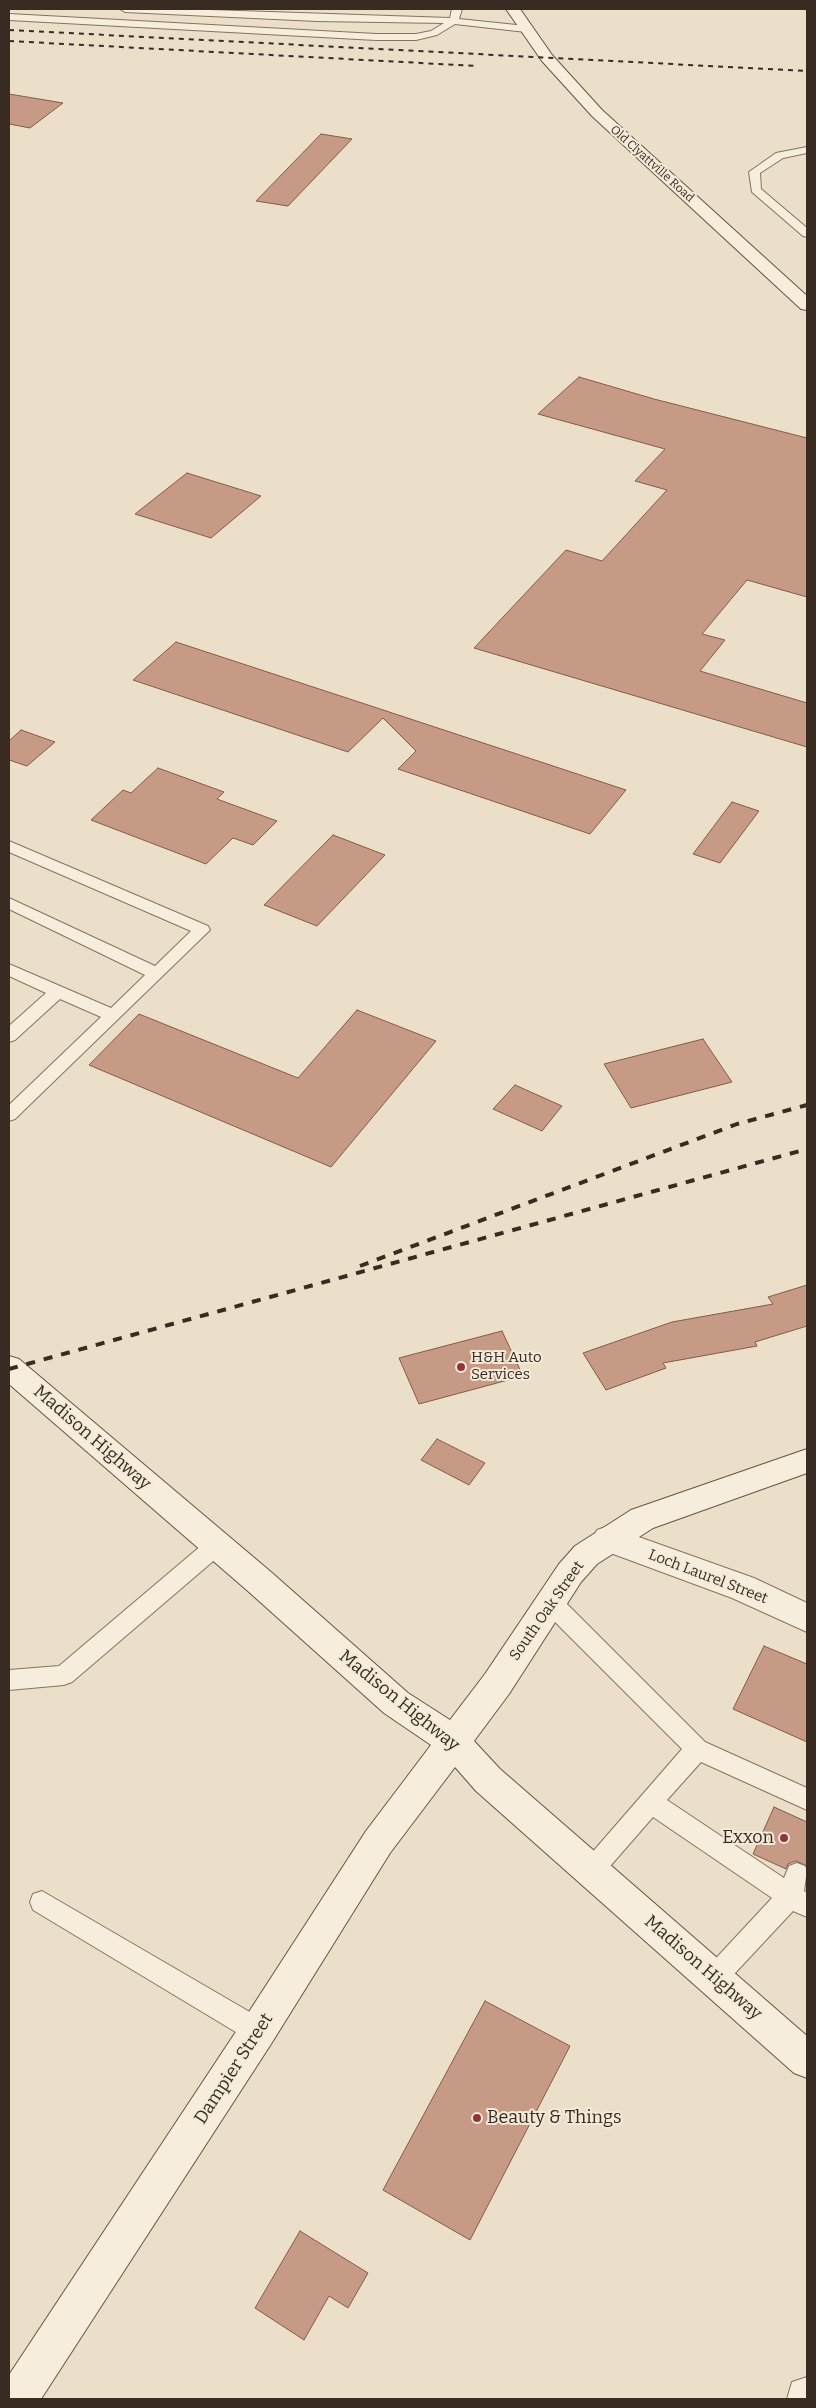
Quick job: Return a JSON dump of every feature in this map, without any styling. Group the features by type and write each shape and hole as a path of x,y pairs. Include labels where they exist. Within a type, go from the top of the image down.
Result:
{"main road":[{"name":"Old Clyattville Road","path":"513,9 547,58 597,113 807,305"},
{"name":"Madison Highway","path":"9,1367 217,1545 396,1703 453,1741 488,1780 807,2060"},
{"name":"South Oak Street","path":"453,1741 497,1684 570,1573 586,1555 608,1539 642,1519 807,1461"},
{"name":"Loch Laurel Street","path":"608,1539 742,1588 807,1618"},
{"name":"Dampier Street","path":"17,2399 258,2031 378,1842 453,1741"}],"lane":[{"path":"125,9 317,18 454,21 526,28"},
{"path":"9,17 376,37 416,37 434,32 454,21 457,9"},
{"path":"807,150 780,155 754,172 756,190 807,234"},
{"path":"9,847 202,930 9,1116"},
{"path":"9,903 156,973"},
{"path":"9,970 112,1015"},
{"path":"9,1036 58,991"},
{"path":"9,1680 64,1675 217,1545"},
{"path":"550,1603 697,1749 807,1799"},
{"path":"591,1871 697,1749"},
{"path":"651,1802 798,1892 714,1978"},
{"path":"42,1902 258,2031"}],"building":[{"path":"9,94 63,103 30,128 9,124"},
{"path":"321,134 352,139 288,206 256,201"},
{"path":"579,377 654,399 807,438 807,597 747,580 702,634 725,640 700,671 807,703 807,747 474,648 566,550 602,561 667,490 635,481 665,449 538,414"},
{"path":"187,473 261,496 211,538 135,514"},
{"path":"176,642 626,790 590,834 398,769 416,751 383,718 348,752 133,680"},
{"path":"21,730 55,742 27,766 9,760 9,741"},
{"path":"158,768 224,792 217,799 277,821 253,845 233,838 206,864 91,820 123,790 131,793"},
{"path":"732,802 759,811 720,863 693,854"},
{"path":"333,835 385,855 317,926 264,905"},
{"path":"357,1010 436,1041 331,1167 89,1065 139,1014 298,1078"},
{"path":"703,1039 732,1082 631,1108 604,1064"},
{"path":"515,1085 562,1106 542,1131 493,1109"},
{"path":"807,1285 807,1326 755,1342 757,1346 663,1363 666,1368 606,1390 583,1353 672,1322 773,1304 768,1297"},
{"name":"H&H Auto Services","path":"502,1331 523,1376 419,1404 399,1358"},
{"path":"437,1439 485,1463 469,1485 421,1460"},
{"path":"764,1646 807,1664 807,1742 733,1709"},
{"name":"Exxon","path":"774,1807 807,1822 807,1866 796,1861 788,1864 786,1869 753,1854"},
{"name":"Beauty & Things","path":"485,2001 570,2046 470,2240 383,2190"},
{"path":"300,2231 368,2273 348,2308 329,2296 304,2340 255,2308"}],"railway":[{"path":"9,30 807,71"},
{"path":"9,41 477,66"},
{"path":"360,1266 737,1124 807,1105"},
{"path":"9,1369 807,1149"}],"place":[{"name":"H&H Auto Services","path":"461,1367"},
{"name":"Exxon","path":"784,1838"},
{"name":"Beauty & Things","path":"477,2118"}]}
